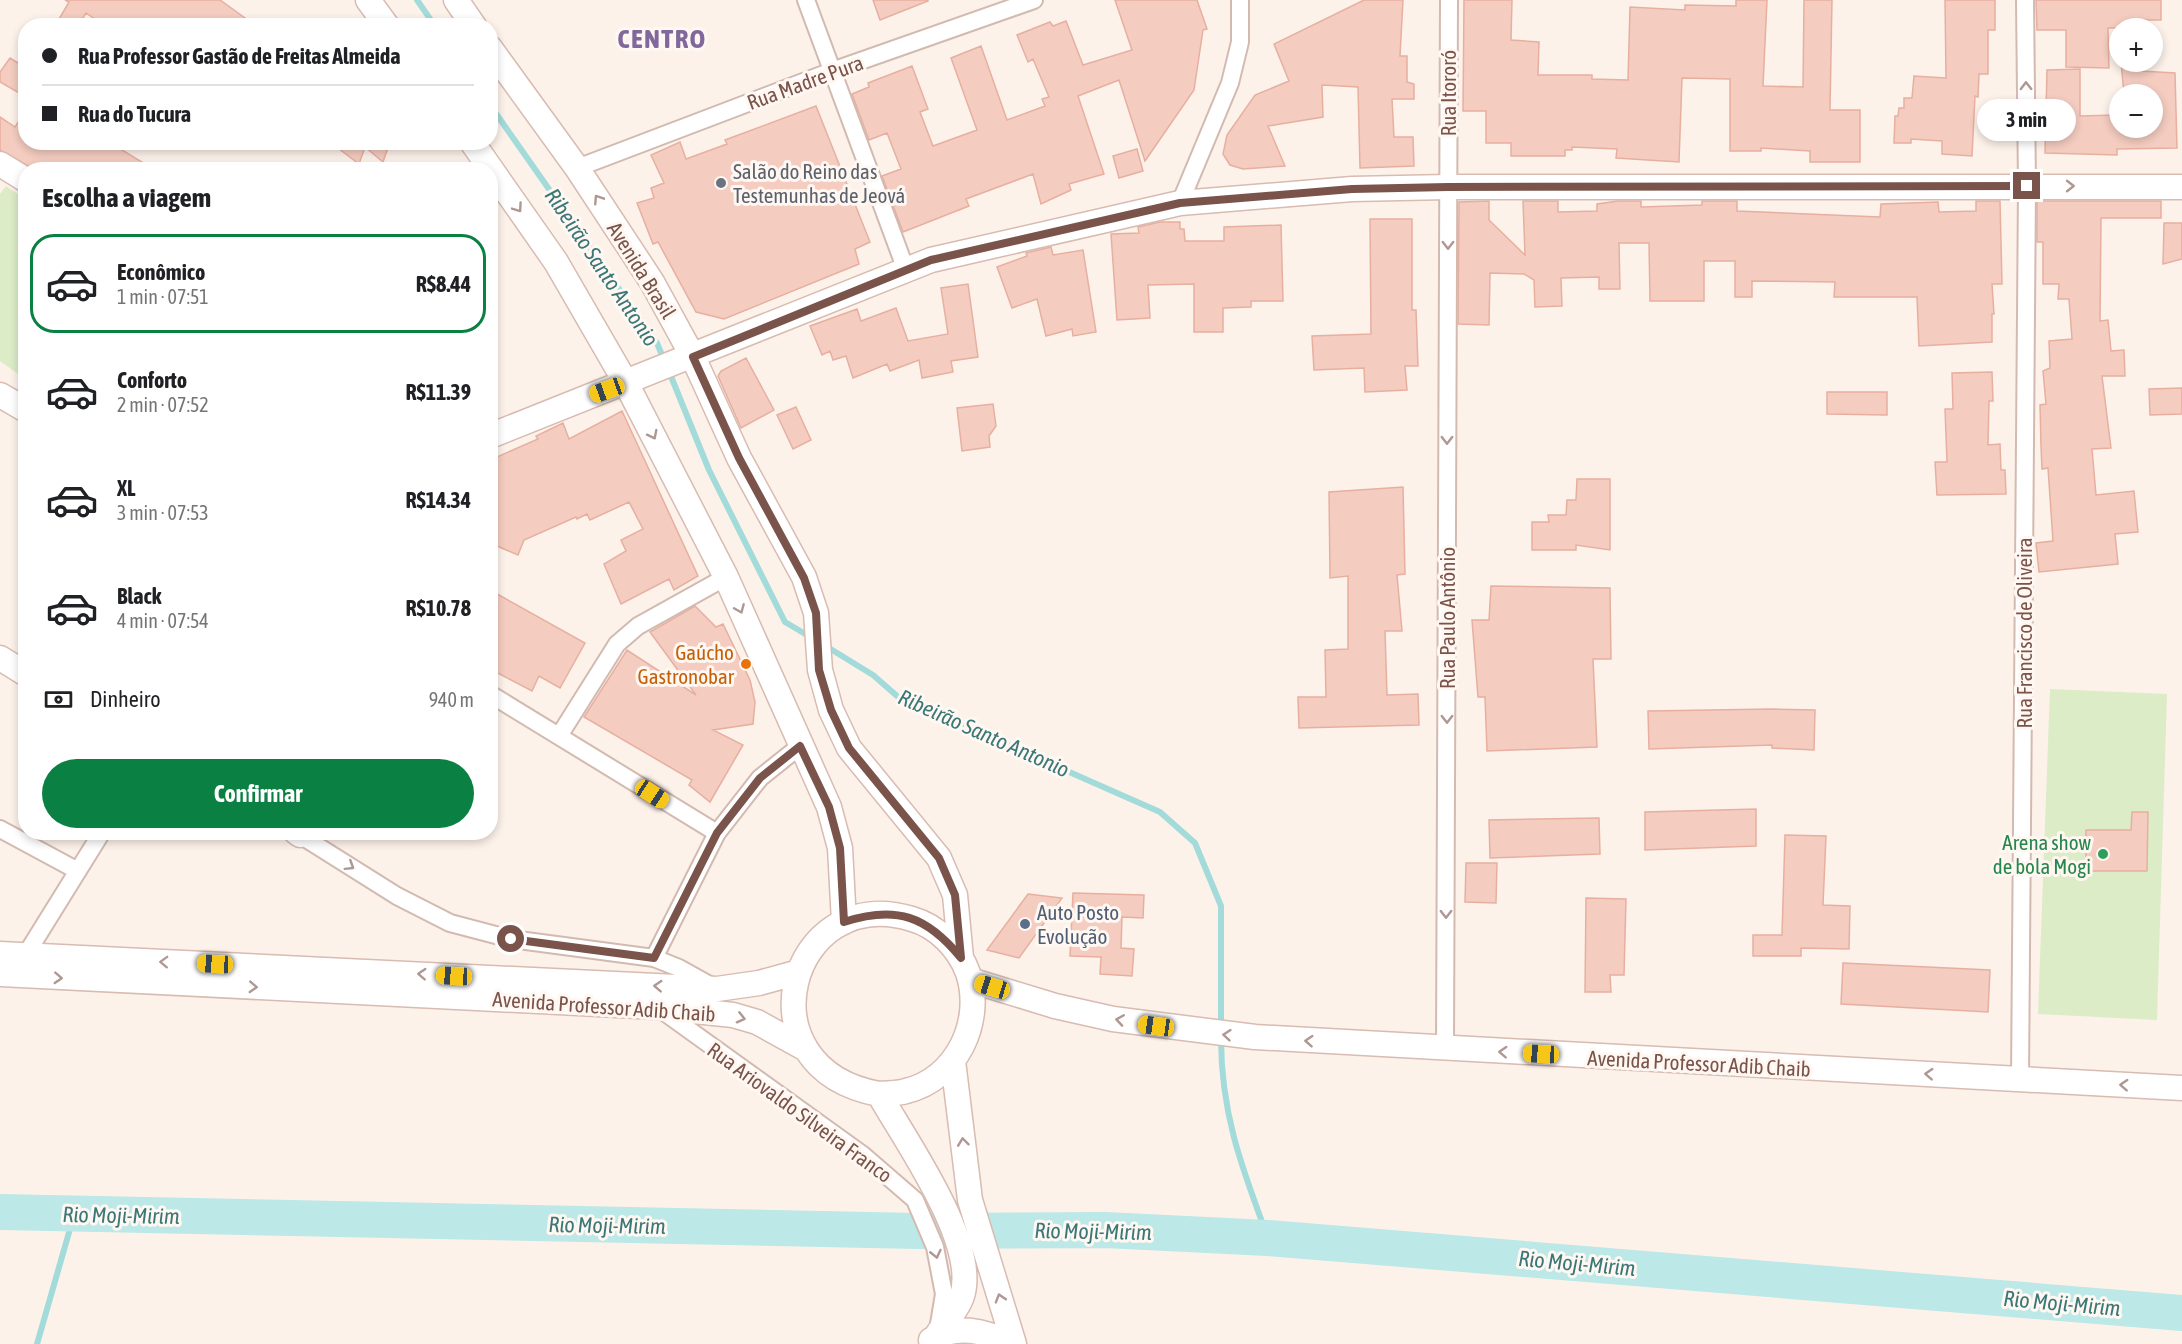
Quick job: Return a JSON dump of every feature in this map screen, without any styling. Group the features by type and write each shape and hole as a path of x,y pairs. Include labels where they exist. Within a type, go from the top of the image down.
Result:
{"main road":[{"path":"368,0 381,18"},
{"path":"461,1 470,18"},
{"name":"Avenida Brasil","path":"498,59 577,168 652,282 688,359 739,458 791,550 816,613 819,670 831,710 849,748 939,858 955,895 961,958"},
{"path":"1,166 18,176"},
{"path":"498,179 634,380 726,577 829,807 840,848 844,922"},
{"path":"498,433 688,359 931,260 1180,203 1352,189 1448,187 2182,187"},
{"path":"0,395 18,405"},
{"path":"0,658 18,669"},
{"path":"870,914 896,914 914,919 944,937 961,958 970,980 973,1002 971,1023 964,1043 953,1061 932,1080 906,1091 879,1094 856,1090 836,1081 818,1066 804,1048 795,1024 794,1006 798,972 816,943 844,922 870,914"},
{"name":"Avenida Professor Adib Chaib","path":"0,954 717,989 759,984 798,972"},
{"name":"Avenida Professor Adib Chaib","path":"0,974 657,1007 733,1015 757,1022 804,1048"},
{"name":"Avenida Professor Adib Chaib","path":"970,980 1055,1006 1113,1019 1198,1032 1445,1049 2182,1088"},
{"path":"953,1061 970,1200 1014,1344"},
{"path":"879,1094 942,1200 962,1258 964,1276 962,1297 930,1340"},
{"path":"930,1340 964,1330 992,1335 1008,1344"}],"street":[{"path":"806,0 906,270"},
{"name":"Rua Madre Pura","path":"577,168 832,70 1034,0"},
{"path":"1180,203 1230,83 1240,42 1239,0"},
{"name":"Rua Itororó","path":"1448,187 1449,0"},
{"name":"Rua Francisco de Oliveira","path":"2020,1079 2027,186 2025,0"},
{"name":"Rua Paulo Antônio","path":"1445,1049 1448,187"},
{"path":"559,736 617,645 638,626 726,577"},
{"path":"498,699 717,833"},
{"path":"654,958 717,833 760,778 800,746"},
{"path":"0,829 18,839"},
{"path":"20,840 78,871"},
{"path":"25,956 97,840"},
{"path":"310,840 397,896 450,922 511,939 654,958 679,968 717,989"},
{"name":"Rua Ariovaldo Silveira Franco","path":"657,1007 863,1155 915,1200 935,1247 944,1294 930,1340"}],"green space":[{"path":"6,186 18,194 18,374 0,361 0,194"},
{"name":"Arena show de bola Mogi","path":"2050,689 2167,694 2157,1020 2038,1014"}],"building":[{"path":"65,0 220,0 245,18 93,18 86,13 83,18 60,18 69,2"},
{"path":"873,0 927,0 928,1 880,20"},
{"path":"1115,0 1197,0 1207,29 1203,30 1194,90 1145,161 1119,80 1078,96 1104,174 1069,184 1071,190 1041,204 1033,174 966,199 969,206 903,232 882,176 901,169 887,133 869,140 852,94 869,87 868,83 912,66 928,109 920,112 933,146 977,130 951,58 981,46 1007,120 1045,106 1042,99 1049,97 1033,59 1028,62 1017,35 1050,22 1053,26 1066,21 1083,65 1132,50"},
{"path":"1364,0 1403,0 1400,56 1407,56 1407,82 1414,84 1414,99 1392,99 1394,137 1413,137 1414,166 1360,168 1358,87 1322,85 1323,117 1268,126 1285,166 1243,169 1230,165 1223,154 1227,135 1255,95 1289,81 1274,44"},
{"path":"1464,0 1512,0 1511,40 1539,42 1538,75 1592,75 1592,79 1628,80 1630,7 1685,10 1685,5 1736,6 1736,0 1767,0 1763,86 1803,87 1804,0 1832,0 1830,110 1860,110 1860,162 1810,162 1810,151 1761,148 1761,151 1730,151 1730,79 1682,78 1679,162 1616,158 1617,149 1572,147 1572,150 1565,150 1565,156 1511,156 1511,143 1486,143 1486,111 1463,111"},
{"path":"1945,0 1995,0 1995,30 1988,30 1988,74 1979,74 1978,97 1975,96 1972,156 1942,154 1942,141 1911,139 1911,143 1894,143 1895,116 1898,116 1899,108 1904,108 1904,98 1912,98 1914,76 1946,78"},
{"path":"2036,0 2161,0 2161,18 2109,18 2109,68 2066,67 2066,30 2037,30"},
{"path":"10,58 18,63 18,92 0,82 0,72"},
{"path":"2080,69 2080,116 2109,115 2109,138 2163,138 2163,84 2123,84 2122,72 2175,73 2177,148 2117,149 2117,155 2045,153 2047,70"},
{"path":"816,106 870,242 855,249 859,264 724,319 696,312 658,242 653,244 637,203 654,198 651,188 664,183 651,155 680,142 686,159 727,144 725,140"},
{"path":"0,117 15,127 18,122 18,150 122,150 142,162 21,162 0,150"},
{"path":"1137,149 1143,171 1119,178 1113,156"},
{"path":"341,150 364,150 360,162"},
{"path":"369,150 387,150 383,162"},
{"path":"1489,201 1489,220 1525,255 1523,201 1558,201 1558,212 1597,211 1597,204 1618,201 1641,201 1641,207 1702,205 1702,201 1737,201 1737,211 1880,217 1881,204 1938,202 1939,212 1976,211 1976,201 2000,201 2002,284 1992,284 1994,314 1992,314 1992,342 1919,346 1917,297 1834,297 1835,282 1752,281 1752,297 1735,297 1735,261 1704,261 1704,301 1650,301 1649,243 1619,243 1620,289 1599,289 1599,277 1561,278 1562,306 1535,307 1534,280 1524,274 1490,273 1489,325 1458,324 1459,202"},
{"path":"2037,201 2161,201 2161,218 2101,218 2100,321 2108,320 2111,351 2124,350 2125,376 2102,376 2111,448 2092,449 2096,495 2134,491 2138,532 2115,534 2118,564 2039,572 2036,543 2053,541 2048,468 2042,469 2040,405 2046,404 2043,371 2050,368 2049,341 2072,339 2069,299 2058,299 2059,284 2043,284 2043,242 2037,242"},
{"path":"1370,219 1412,219 1412,310 1416,310 1418,366 1405,366 1407,390 1365,392 1364,368 1314,370 1312,336 1371,334"},
{"path":"1160,222 1180,222 1180,229 1184,229 1185,241 1224,241 1224,227 1281,225 1283,301 1251,301 1251,307 1223,308 1223,332 1194,332 1194,284 1148,285 1150,318 1117,320 1111,234 1139,233 1138,227"},
{"path":"2164,223 2182,223 2182,259 2163,264"},
{"path":"1051,247 1053,255 1083,250 1096,332 1073,336 1072,329 1046,336 1037,299 1012,308 997,267 1027,256 1026,253"},
{"path":"968,284 978,357 951,361 953,372 922,378 919,360 890,371 887,364 853,378 846,356 833,360 830,351 822,355 810,326 857,309 861,321 896,308 908,341 948,334 941,288"},
{"path":"746,358 774,410 741,428 718,376 721,371"},
{"path":"1992,372 1993,401 1989,401 1988,445 2000,444 2001,470 2005,470 2006,494 1937,495 1935,462 1947,462 1945,409 1953,409 1952,373"},
{"path":"2182,388 2182,414 2150,415 2149,389"},
{"path":"1827,392 1887,392 1887,415 1827,414"},
{"path":"993,404 996,426 989,436 990,447 962,451 957,408"},
{"path":"796,407 811,440 793,449 777,415"},
{"path":"622,411 698,576 674,590 669,579 621,604 604,564 626,551 621,540 643,529 629,502 590,520 587,514 577,519 576,517 524,540 518,555 498,546 498,456 538,439 536,436 563,423 569,439"},
{"path":"1577,479 1610,479 1610,550 1576,545 1576,550 1532,550 1532,522 1549,522 1548,515 1566,515 1567,500 1576,500"},
{"path":"1403,487 1405,574 1397,575 1402,631 1385,631 1387,695 1418,694 1419,725 1299,728 1298,697 1326,697 1325,650 1348,649 1348,576 1330,578 1329,492"},
{"path":"1491,586 1610,588 1611,659 1593,659 1597,747 1487,751 1485,697 1478,697 1472,620 1489,620"},
{"path":"498,594 585,643 560,688 539,676 532,691 498,673"},
{"path":"695,606 716,627 723,624 750,680 755,702 753,724 713,730 743,745 710,802 689,785 692,780 584,717 627,650 696,695 650,632"},
{"path":"1815,710 1814,750 1772,748 1772,745 1649,749 1648,711"},
{"path":"1756,809 1756,846 1645,850 1645,812"},
{"path":"2132,812 2148,812 2147,871 2086,871 2086,830 2131,830"},
{"path":"1599,818 1600,854 1490,858 1489,820"},
{"path":"1785,835 1826,836 1823,905 1850,906 1849,949 1801,948 1801,956 1753,956 1753,935 1782,935"},
{"path":"1466,863 1497,863 1496,903 1465,902"},
{"path":"1073,893 1144,895 1143,918 1122,917 1121,948 1134,949 1132,976 1100,974 1101,957 1070,956"},
{"name":"Auto Posto Evolução","path":"1028,894 1062,898 1019,958 987,950"},
{"path":"1586,898 1626,899 1624,975 1610,975 1611,992 1585,992"},
{"path":"1843,963 1990,970 1988,1012 1841,1004"}],"waterway":[{"name":"Ribeirão Santo Antonio","path":"417,0 429,18"},
{"name":"Ribeirão Santo Antonio","path":"498,116 657,343 664,360"},
{"name":"Ribeirão Santo Antonio","path":"668,369 709,470 785,622 812,638"},
{"name":"Ribeirão Santo Antonio","path":"824,645 873,675 897,696 1160,812 1195,843 1221,906 1221,1028"},
{"name":"Ribeirão Santo Antonio","path":"1221,1038 1222,1066 1229,1116 1242,1164 1268,1238"},
{"name":"Rio Moji-Mirim","path":"0,1212 917,1231 1105,1230 1268,1238 2182,1313"},
{"path":"37,1344 74,1215"}],"place":[{"name":"Salão do Reino das Testemunhas de Jeová","path":"721,183"},
{"name":"Gaúcho Gastronobar","path":"746,664"},
{"name":"Arena show de bola Mogi","path":"2103,854"},
{"name":"Auto Posto Evolução","path":"1025,924"}],"district":[{"name":"CENTRO","path":"662,38"}],"route":[{"path":"511,939 654,958 717,833 760,778 800,746 829,807 840,848 844,922 870,914 896,914 922,922 944,937 961,958 960,927 955,895 939,858 849,748 831,710 819,670 816,613 804,578 791,550 739,458 693,357 931,260 1180,203 1352,189 1448,187 2027,186"}]}
